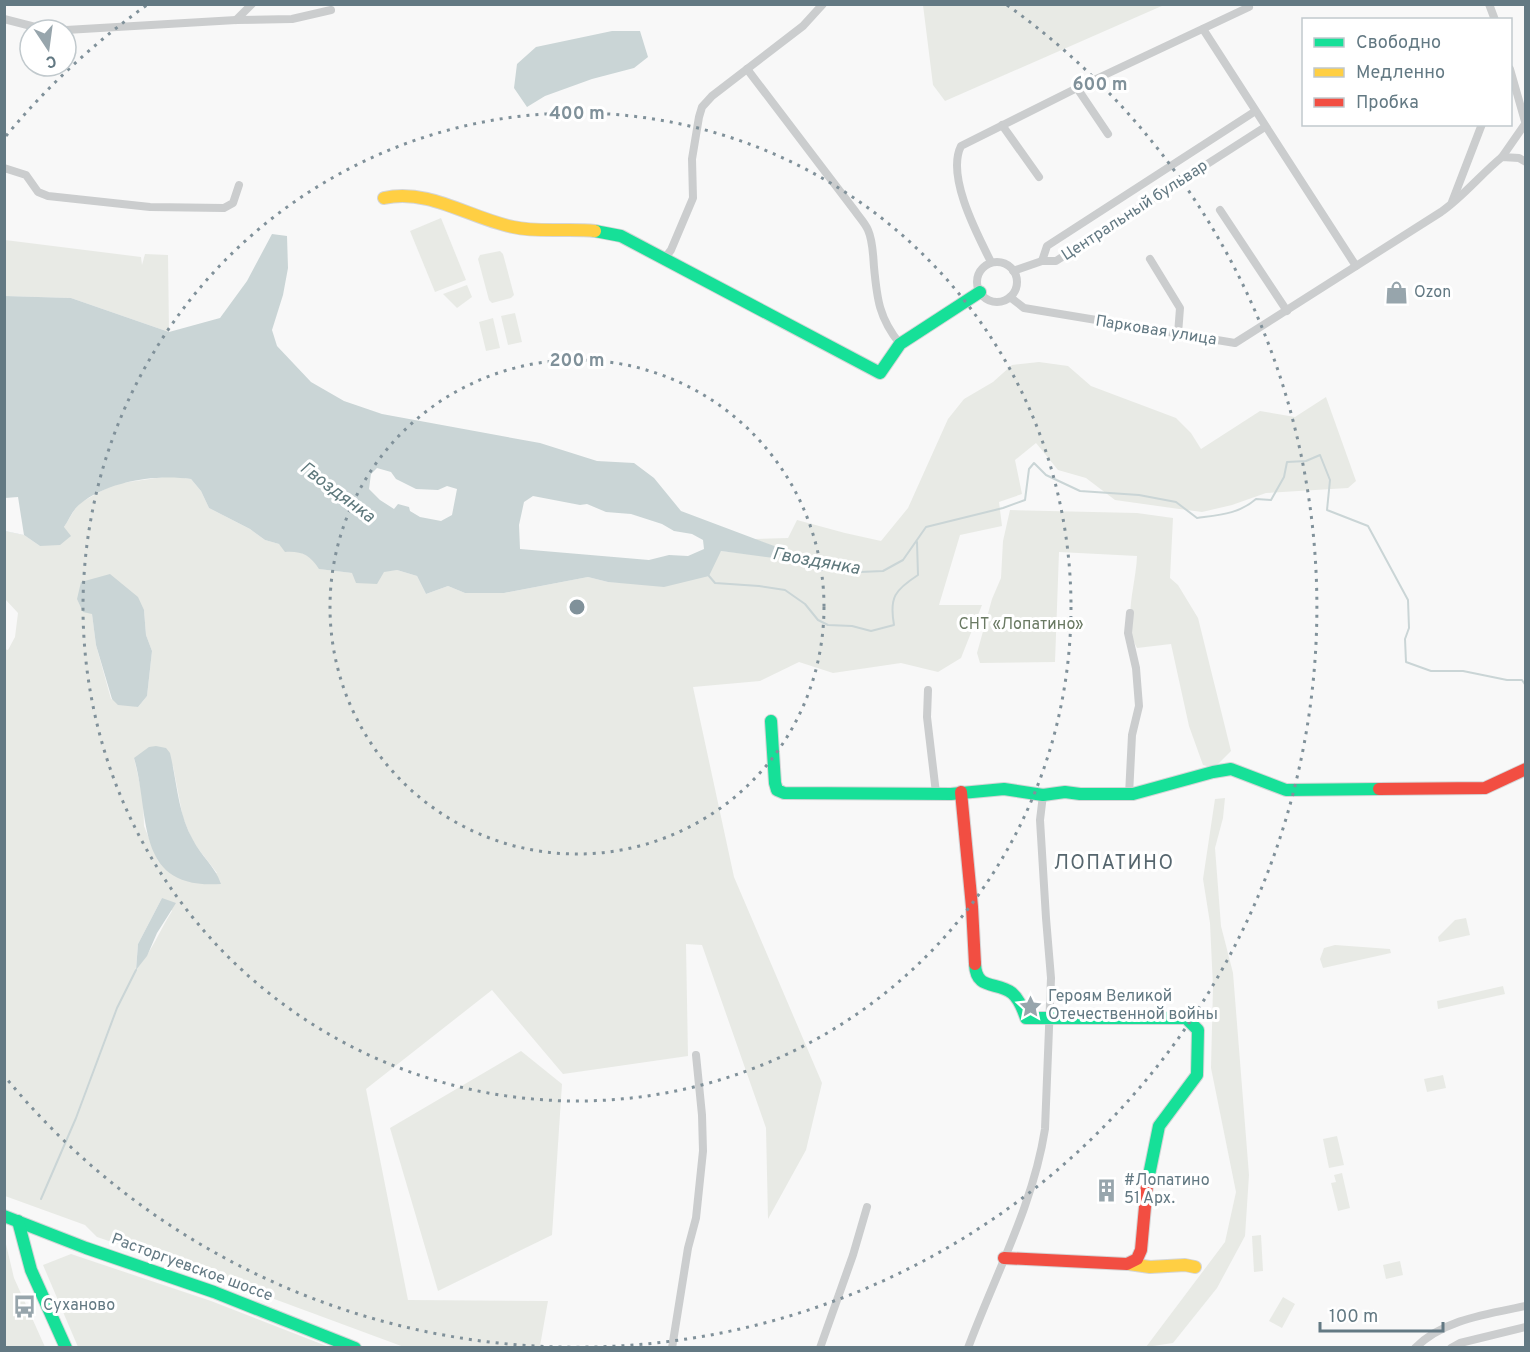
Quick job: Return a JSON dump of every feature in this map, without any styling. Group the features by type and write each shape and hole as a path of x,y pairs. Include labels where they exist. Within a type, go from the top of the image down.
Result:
{"street":[{"path":"236,20 252,4"},
{"path":"665,258 671,250 693,198 692,159 702,107 712,96 803,26 823,4"},
{"path":"1489,4 1495,18"},
{"path":"991,262 960,194 957,153 961,146 1002,124 1249,7"},
{"path":"78,29 292,19 331,10"},
{"path":"1203,29 1254,112 1356,266"},
{"path":"747,69 869,231 880,314 900,344"},
{"path":"1077,88 1108,134"},
{"path":"1514,94 1526,124"},
{"name":"Центральный бульвар","path":"1254,112 1047,246 1042,261 1056,261 1265,127"},
{"path":"1002,124 1039,177"},
{"name":"Парковая улица","path":"1010,297 1024,308 1235,343 1452,205 1502,157 1526,124"},
{"path":"1452,205 1481,126"},
{"path":"1502,157 1519,158 1526,162"},
{"path":"4,168 26,175 38,192 48,196 150,207 224,208 233,203 239,184"},
{"path":"384,198 392,195 418,198 501,225 519,228 590,230 621,236 880,373 900,344 980,292"},
{"path":"1220,210 1287,311"},
{"path":"1150,258 1180,308 1178,334"},
{"path":"1013,271 1042,261"},
{"path":"991,262 1005,263 1013,271 1017,280 1010,297 998,302 989,301 980,292 976,281 983,267 991,262"},
{"path":"1129,795 1132,735 1138,706 1136,668 1128,633 1130,613"},
{"path":"928,690 927,717 936,793"},
{"path":"771,721 775,783 777,790 784,793 936,793 1004,789 1043,795 1065,792 1129,795 1230,769 1286,790 1485,788 1526,769"},
{"path":"961,792 972,907 975,972 983,983 1011,992 1020,1003 1026,1018 1186,1018 1197,1030 1197,1075 1159,1126 1148,1179 1141,1250 1137,1259 1127,1264"},
{"path":"968,1347 1017,1229 1041,1152 1045,1129 1051,978 1040,820 1043,795"},
{"path":"672,1347 688,1248 696,1218 703,1151 696,1055"},
{"path":"820,1347 853,1255 867,1207"},
{"name":"Расторгуевское шоссе","path":"4,1216 86,1248 214,1292 355,1347"},
{"path":"18,1221 20,1238 28,1264 66,1347"},
{"path":"1004,1258 1150,1267 1185,1264 1195,1267"},
{"path":"1415,1347 1435,1332 1456,1322 1526,1306"},
{"path":"1451,1347 1526,1327"}],"green space":[{"path":"923,4 1164,5 945,101 933,85"},
{"path":"441,218 466,280 435,292 410,231"},
{"path":"5,240 141,257 142,265 145,254 168,255 169,332 71,298 5,296"},
{"path":"500,251 503,254 514,295 492,303 489,300 478,259 480,255"},
{"path":"467,285 472,297 457,308 443,294"},
{"path":"515,313 522,342 508,345 501,316"},
{"path":"493,318 500,348 486,351 479,322"},
{"path":"1039,362 1068,366 1091,386 1176,418 1191,433 1201,449 1260,411 1295,417 1326,397 1356,481 1348,488 1266,493 1232,505 1202,512 1115,500 1086,478 1058,470 1036,443 1015,460 1022,494 999,502 1002,526 960,535 939,605 982,605 961,658 938,672 901,663 833,673 799,662 760,681 693,687 734,877 822,1083 806,1150 768,1219 766,1128 702,945 686,944 688,1056 563,1074 492,990 366,1089 408,1300 548,1301 540,1346 544,1347 404,1347 215,1277 97,1237 85,1225 5,1196 4,649 8,650 15,637 18,613 5,599 5,531 24,535 40,546 64,527 78,504 114,484 171,476 191,479 201,491 209,508 250,529 265,540 312,557 320,569 352,573 397,570 417,576 426,594 448,586 465,593 504,593 588,577 608,582 633,583 721,551 774,557 776,547 754,539 788,538 797,520 881,541 908,508 948,419 964,399 993,382 1012,365","holes":["144,610 146,635 152,651 147,696 138,707 111,699 96,645 92,614","134,758 173,766 183,818 193,842 217,873 158,861 144,826 143,798","162,898 172,911 151,949 136,969 138,944"]},
{"name":"СНТ «Лопатино»","path":"1010,510 1137,513 1173,518 1170,578 1178,585 1198,618 1231,751 1214,768 1203,765 1189,726 1171,644 1137,648 1133,638 1130,615 1137,556 1059,552 1055,662 980,663 977,653 992,599 1001,578 1003,541"},
{"path":"1225,798 1223,818 1215,848 1221,926 1233,973 1249,1175 1245,1236 1217,1288 1173,1343 1146,1347 1225,1242 1236,1192 1211,1068 1213,987 1210,923 1203,879 1215,799"},
{"path":"1466,918 1470,935 1439,942 1438,937 1455,920"},
{"path":"1335,945 1390,949 1391,953 1323,968 1320,959 1324,948"},
{"path":"1503,986 1505,994 1438,1009 1437,1001"},
{"path":"521,1051 562,1084 552,1235 438,1291 390,1128"},
{"path":"1443,1075 1446,1088 1427,1092 1424,1079"},
{"path":"1337,1136 1344,1165 1329,1168 1323,1139"},
{"path":"1342,1173 1350,1208 1338,1211 1331,1183 1336,1182 1334,1175"},
{"path":"1261,1235 1263,1271 1254,1272 1252,1236"},
{"path":"5,1240 14,1278 45,1347 5,1347"},
{"path":"71,1254 211,1301 329,1347 78,1347 43,1265"},
{"path":"1400,1261 1403,1275 1386,1279 1383,1265"},
{"path":"1283,1297 1295,1304 1282,1328 1269,1321"}],"water":[{"path":"612,31 640,31 648,57 634,68 592,79 545,96 527,107 514,88 517,64 536,47"},
{"path":"272,234 287,236 288,268 283,295 272,330 277,346 311,382 344,401 382,414 540,443 597,461 634,463 654,478 681,511 777,547 774,558 721,551 709,576 664,587 608,582 588,577 504,593 465,593 448,586 426,594 417,576 397,570 384,572 377,584 356,583 352,573 319,569 305,555 285,552 279,544 265,540 250,529 209,508 201,491 191,479 177,478 133,481 91,496 73,512 64,527 71,536 60,545 40,546 24,535 5,531 5,296 71,298 169,332 220,318 247,281","holes":["377,468 391,472 396,479 416,489 438,490 447,486 457,489 452,515 441,521 420,517 410,511 409,507 398,504 394,509 369,489 371,474","533,496 580,505 587,504 606,512 631,514 662,524 674,531 692,534 703,540 704,549 688,556 669,555 649,560 520,549 519,525 524,502"]},
{"path":"110,574 138,597 144,610 146,635 152,651 147,696 138,707 118,705 112,699 96,645 92,614 83,612 77,599 81,582"},
{"path":"149,747 166,748 170,753 184,820 196,846 221,884 193,883 173,875 159,862 151,845 146,825 134,758"},
{"path":"162,898 176,903 157,933 147,956 136,970 138,944"}],"pier":[{"path":"18,497 24,535 5,531 5,498"}],"waterway":[{"name":"Гвоздянка","path":"774,553 860,572 883,571 903,560 926,527 1003,508 1025,500 1029,469 1034,463 1046,475 1080,491 1139,495 1176,502 1197,518 1236,511 1256,499 1271,500 1284,477 1287,462 1306,461 1320,455 1330,480 1327,510 1368,526 1408,600 1409,628 1405,639 1406,662 1431,671 1463,671 1507,680 1522,680 1526,686"},
{"path":"709,576 715,583 785,590 805,604 818,620 828,625 852,626 871,631 894,625 893,601 899,590 918,575 917,542"},
{"path":"41,1199 76,1118 117,1008 136,970"}],"traffic: fast":[{"path":"595,231 621,236 880,373 900,344 980,292"},
{"path":"771,721 775,783 777,790 784,793 951,794 1004,789 1043,795 1065,792 1133,794 1231,769 1286,790 1379,789"},
{"path":"975,964 976,973 983,982 1006,989 1014,995 1026,1018 1186,1018 1198,1030 1197,1075 1159,1126 1147,1185"},
{"path":"4,1216 86,1248 214,1292 355,1348"},
{"path":"18,1221 31,1270 66,1348"}],"traffic: slow":[{"path":"384,198 401,196 433,200 497,223 523,229 595,231"},
{"path":"1129,1264 1150,1267 1185,1265 1195,1267"}],"traffic: jam":[{"path":"1379,789 1485,788 1526,769"},
{"path":"961,792 975,964"},
{"path":"1004,1258 1127,1264 1137,1259 1141,1250 1147,1185"}],"place":[{"name":"Ozon","path":"1396,293"},
{"name":"Героям Великой Отечественной войны","path":"1030,1006"},
{"name":"#Лопатино 51 Арх.","path":"1106,1190"},
{"name":"Суханово","path":"25,1306"}],"district":[{"name":"ЛОПАТИНО","path":"1114,864"}]}
